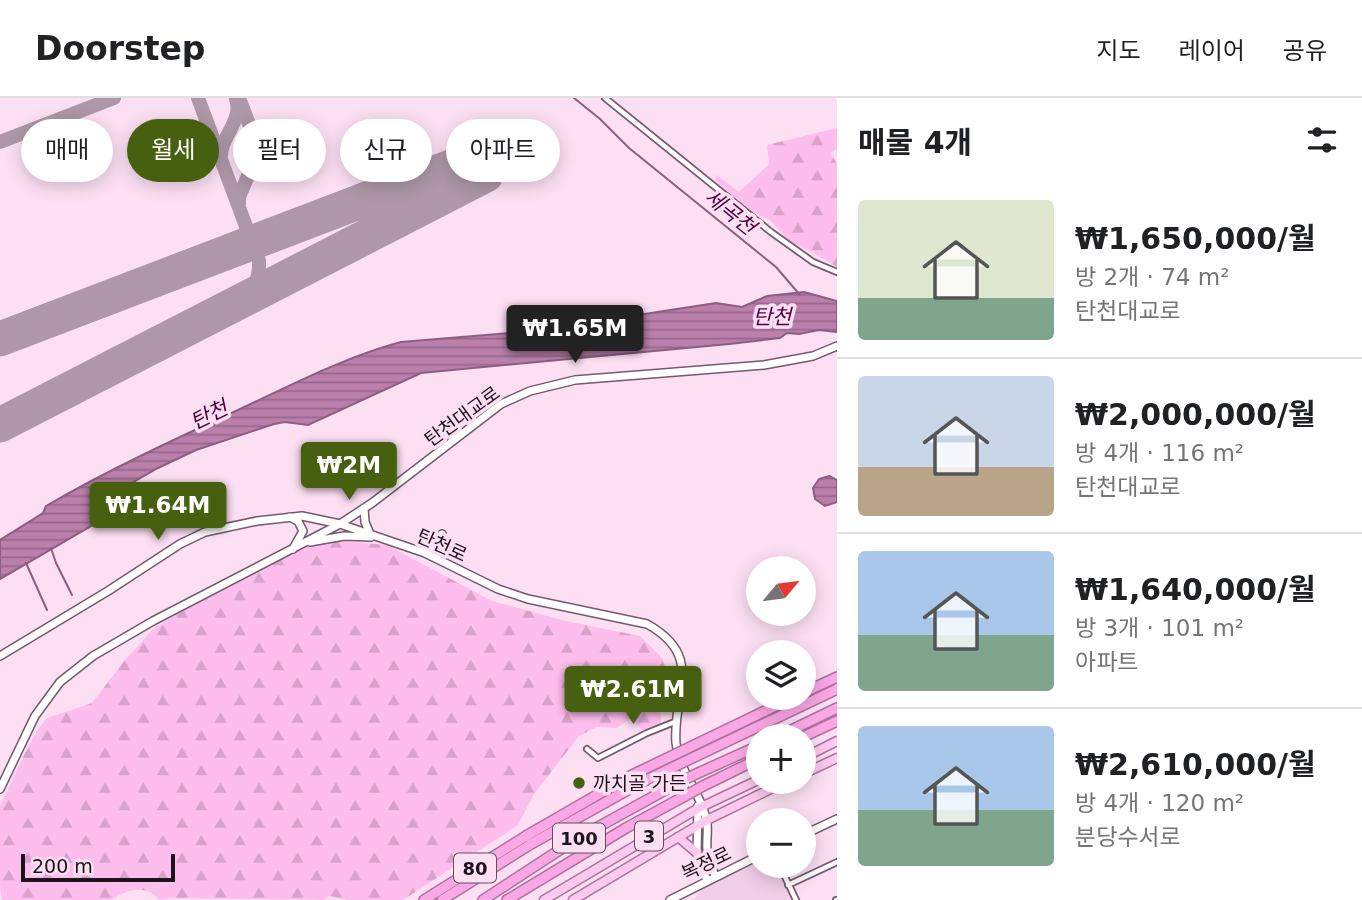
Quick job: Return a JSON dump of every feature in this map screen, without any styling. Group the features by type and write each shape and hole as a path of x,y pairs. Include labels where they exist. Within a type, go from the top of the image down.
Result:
{"highway":[{"path":"816,687 837,677"},
{"name":"80","path":"443,900 528,840 837,689"},
{"path":"804,724 837,708"},
{"name":"80","path":"424,900 528,840 630,776 767,710"},
{"path":"816,731 837,721"},
{"name":"100","path":"483,900 578,838 678,783 746,751"},
{"name":"100","path":"507,900 626,828 746,765"}],"main road":[{"path":"816,752 837,741"},
{"path":"816,768 837,758"},
{"name":"3","path":"544,900 700,806 746,785"},
{"name":"3","path":"573,900 696,826 760,794"},
{"path":"678,837 697,853"}],"street":[{"path":"605,98 771,232 813,262 837,272"},
{"name":"탄천대교로","path":"340,524 372,503 502,404 530,391 575,380 792,361 837,346"},
{"path":"364,508 365,522 370,534"},
{"name":"탄천로","path":"0,656 190,539 218,528 302,516 340,524 425,553 498,589 528,599 647,624 664,633 676,649 683,667 676,743 683,769 707,820 707,848 715,876"},
{"path":"290,517 298,521 303,531 293,549"},
{"path":"0,789 35,716 60,682 93,656 143,626 340,524"},
{"path":"425,553 440,546 442,534"},
{"path":"306,542 344,536 388,540"},
{"path":"587,749 598,758 678,721"},
{"path":"700,806 696,826 697,853 706,881"},
{"path":"816,829 837,819"},
{"name":"복정로","path":"670,900 746,862"},
{"path":"788,885 837,862"},
{"path":"785,878 796,900"},
{"path":"686,890 689,900"}],"shaded area":[{"path":"746,867 746,878 781,878 791,900 694,900 704,886"}],"green space":[{"path":"837,128 837,149 831,153 837,164 837,267 792,244 770,220 752,212 715,180 717,175 739,192 769,164 767,145"},
{"path":"333,540 387,545 492,601 566,621 640,636 662,658 665,667 660,693 661,723 643,730 630,719 617,728 597,727 579,736 534,794 518,825 403,900 347,900 330,896 324,900 159,900 149,891 136,890 123,893 112,900 2,900 0,806 23,757 47,718 92,703 155,627 290,551"}],"water":[{"name":"탄천","path":"804,292 837,301 837,332 819,330 799,334 787,333 780,338 729,344 421,373 308,425 285,422 274,424 196,450 116,492 98,522 0,579 0,540 43,513 46,506 165,444 359,355 401,342 534,331 716,303 742,307 767,296"},
{"path":"829,476 837,480 837,502 825,506 815,499 813,488 819,479"}],"waterway":[{"name":"세곡천","path":"574,98 629,148 776,267 800,295"},
{"path":"51,548 72,595"},
{"path":"26,563 47,610"}],"taxiway":[{"path":"0,142 114,98"},
{"path":"198,98 259,261 255,284 239,302"},
{"path":"239,98 259,150 239,197 239,204"},
{"path":"221,159 221,151 237,114 236,99"}],"runway":[{"path":"0,339 446,169"},
{"path":"0,425 472,182"}],"place":[{"name":"까치골 가든","path":"579,783"}]}
